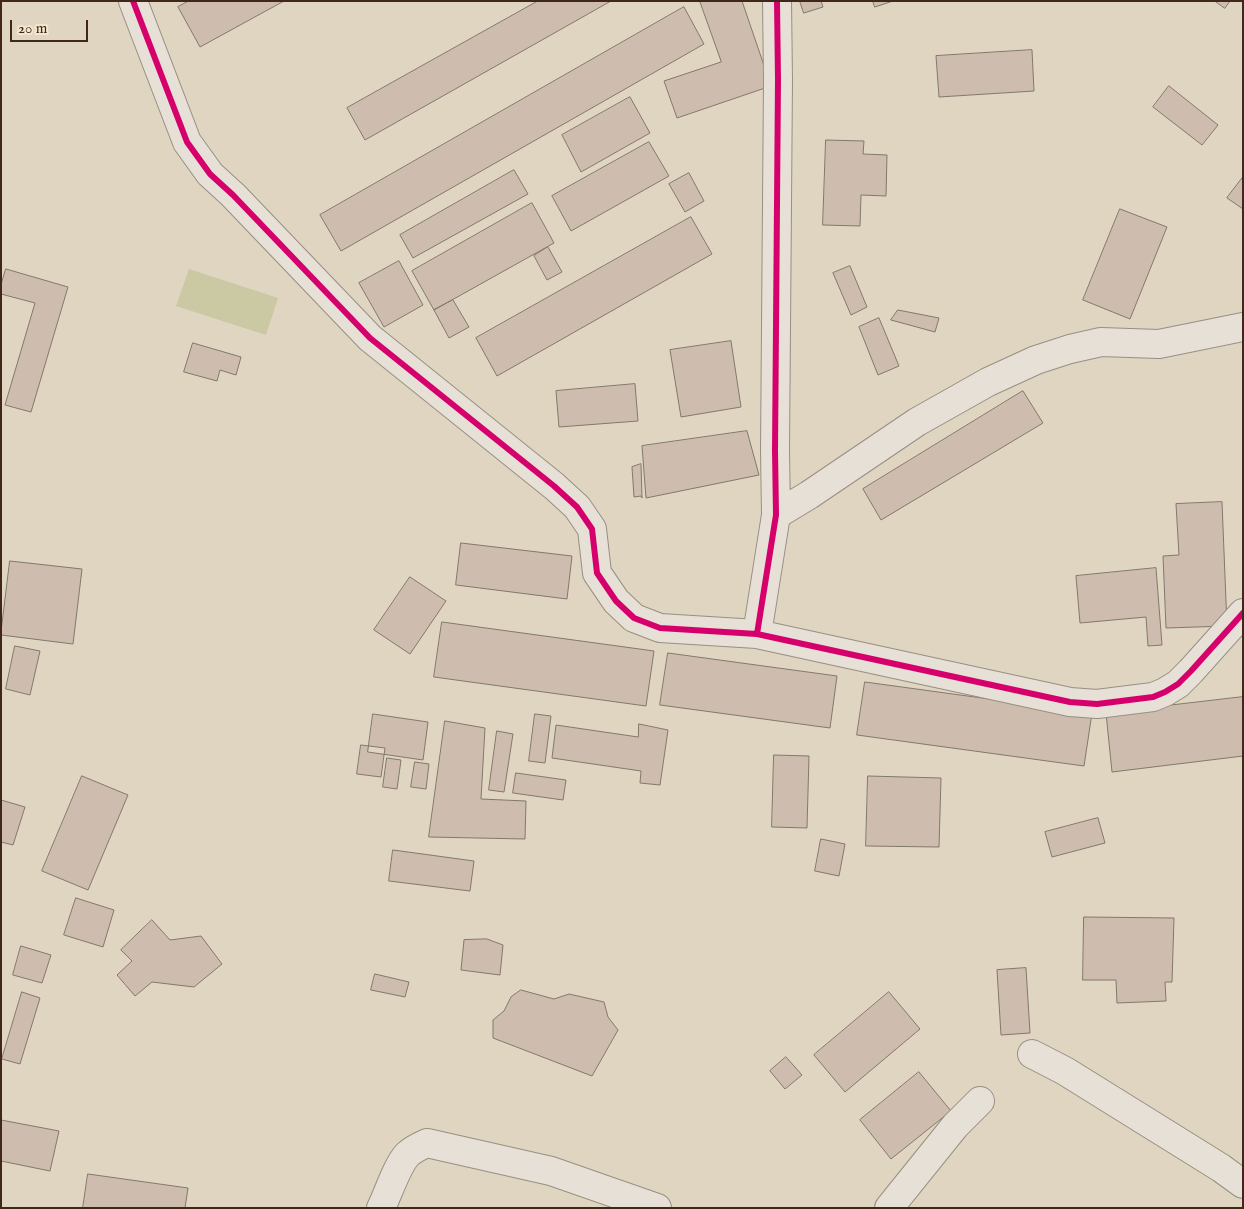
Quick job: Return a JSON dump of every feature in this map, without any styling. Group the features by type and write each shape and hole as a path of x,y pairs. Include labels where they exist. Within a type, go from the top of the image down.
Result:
{"street":[{"path":"133,1 187,142 210,174 233,194 370,338 577,507 592,529 597,573 616,601 634,618 660,628 756,634 1070,702 1097,704 1153,696 1165,692 1178,684 1243,613"},
{"path":"756,634 776,515 777,1"},
{"path":"776,515 918,422 988,382 1036,360 1070,349 1101,342 1159,344 1243,327"},
{"path":"1032,1054 1065,1071 1221,1168 1243,1184"},
{"path":"889,1208 954,1126 980,1101"},
{"path":"381,1208 407,1155 414,1149 427,1143 551,1172 657,1208"}],"shaded area":[{"path":"189,269 278,298 266,335 176,306"}],"building":[{"path":"189,1 284,1 200,47 178,7"},
{"path":"538,1 611,1 365,140 347,108"},
{"path":"700,1 742,1 771,86 677,118 664,81 721,62"},
{"path":"800,1 821,1 823,7 804,13"},
{"path":"873,1 893,1 875,7"},
{"path":"1215,1 1230,1 1225,8"},
{"path":"684,7 704,44 341,251 320,215"},
{"path":"1032,50 1034,91 939,97 936,56"},
{"path":"1169,86 1218,125 1202,145 1153,107"},
{"path":"630,97 650,133 581,172 562,135"},
{"path":"826,140 864,141 863,154 887,155 886,196 861,195 860,226 823,225"},
{"path":"649,142 669,176 571,231 552,196"},
{"path":"514,170 528,194 413,258 400,235"},
{"path":"689,173 704,201 685,212 669,184"},
{"path":"1243,177 1243,209 1227,198"},
{"path":"532,203 554,243 434,310 412,271"},
{"path":"1120,209 1167,227 1130,319 1083,300"},
{"path":"691,217 712,254 497,376 476,338"},
{"path":"548,247 562,272 547,280 534,256"},
{"path":"399,261 423,305 384,327 359,283"},
{"path":"850,266 867,307 851,315 833,273"},
{"path":"6,269 68,287 31,412 5,405 35,303 1,294 1,285"},
{"path":"453,300 469,327 449,338 434,310"},
{"path":"898,310 939,318 935,332 891,320"},
{"path":"879,318 899,366 878,375 859,327"},
{"path":"731,341 741,407 681,417 670,350"},
{"path":"193,343 241,357 236,375 220,370 217,381 184,372"},
{"path":"635,384 638,421 559,427 556,391"},
{"path":"1023,391 1043,423 881,520 863,489"},
{"path":"747,431 759,475 646,498 642,446"},
{"path":"641,464 642,498 641,496 634,497 632,467"},
{"path":"1222,502 1227,626 1166,628 1163,556 1179,555 1176,504"},
{"path":"461,543 572,556 567,599 456,585"},
{"path":"10,561 82,569 73,644 1,635"},
{"path":"1156,568 1162,645 1148,646 1146,617 1080,623 1076,576"},
{"path":"410,577 446,601 410,654 374,630"},
{"path":"442,622 654,651 646,706 434,677"},
{"path":"15,646 40,651 30,695 6,689"},
{"path":"668,653 837,676 830,728 660,705"},
{"path":"865,682 1092,713 1084,766 857,735"},
{"path":"1243,697 1243,756 1112,772 1106,713"},
{"path":"373,714 428,722 423,760 368,752"},
{"path":"535,714 551,716 545,763 529,761"},
{"path":"445,721 485,728 481,799 526,801 525,839 429,837"},
{"path":"639,724 668,730 660,785 640,783 641,771 552,758 556,725 638,737"},
{"path":"497,731 513,734 504,792 489,790"},
{"path":"361,745 385,748 381,777 357,774"},
{"path":"774,755 809,756 807,828 772,827"},
{"path":"387,758 401,760 397,789 383,787"},
{"path":"415,762 429,764 426,789 411,787"},
{"path":"516,773 566,780 563,800 513,793"},
{"path":"82,776 128,795 88,890 42,871"},
{"path":"868,776 941,778 939,847 866,846"},
{"path":"1,800 25,807 13,845 1,842"},
{"path":"1098,818 1105,843 1052,857 1045,832"},
{"path":"821,839 845,844 839,876 815,871"},
{"path":"393,850 474,861 470,891 389,881"},
{"path":"76,898 114,910 103,947 64,935"},
{"path":"1084,917 1174,918 1172,982 1165,982 1166,1001 1117,1003 1116,980 1083,980"},
{"path":"152,920 170,940 201,936 222,964 194,987 152,982 135,996 117,975 132,961 121,950"},
{"path":"487,939 503,945 500,975 461,970 464,940"},
{"path":"21,946 51,955 42,983 13,975"},
{"path":"1026,968 1030,1033 1001,1035 997,970"},
{"path":"375,974 409,982 405,997 371,990"},
{"path":"521,990 554,999 569,994 604,1002 608,1017 618,1030 592,1076 493,1038 493,1020 504,1011 511,997"},
{"path":"22,992 40,998 20,1064 2,1059"},
{"path":"889,992 920,1029 845,1092 814,1055"},
{"path":"786,1057 802,1075 785,1089 770,1071"},
{"path":"919,1072 951,1111 891,1159 860,1120"},
{"path":"1,1120 59,1131 50,1171 1,1161"},
{"path":"88,1174 188,1188 185,1208 83,1208"}],"cycle path":[{"path":"133,1 187,142 210,174 233,195 370,338 554,486 577,507 592,529 597,573 616,601 634,618 660,628 757,634 1070,702 1097,704 1153,697 1178,684 1243,613"},
{"path":"757,634 776,515 777,1"}]}
